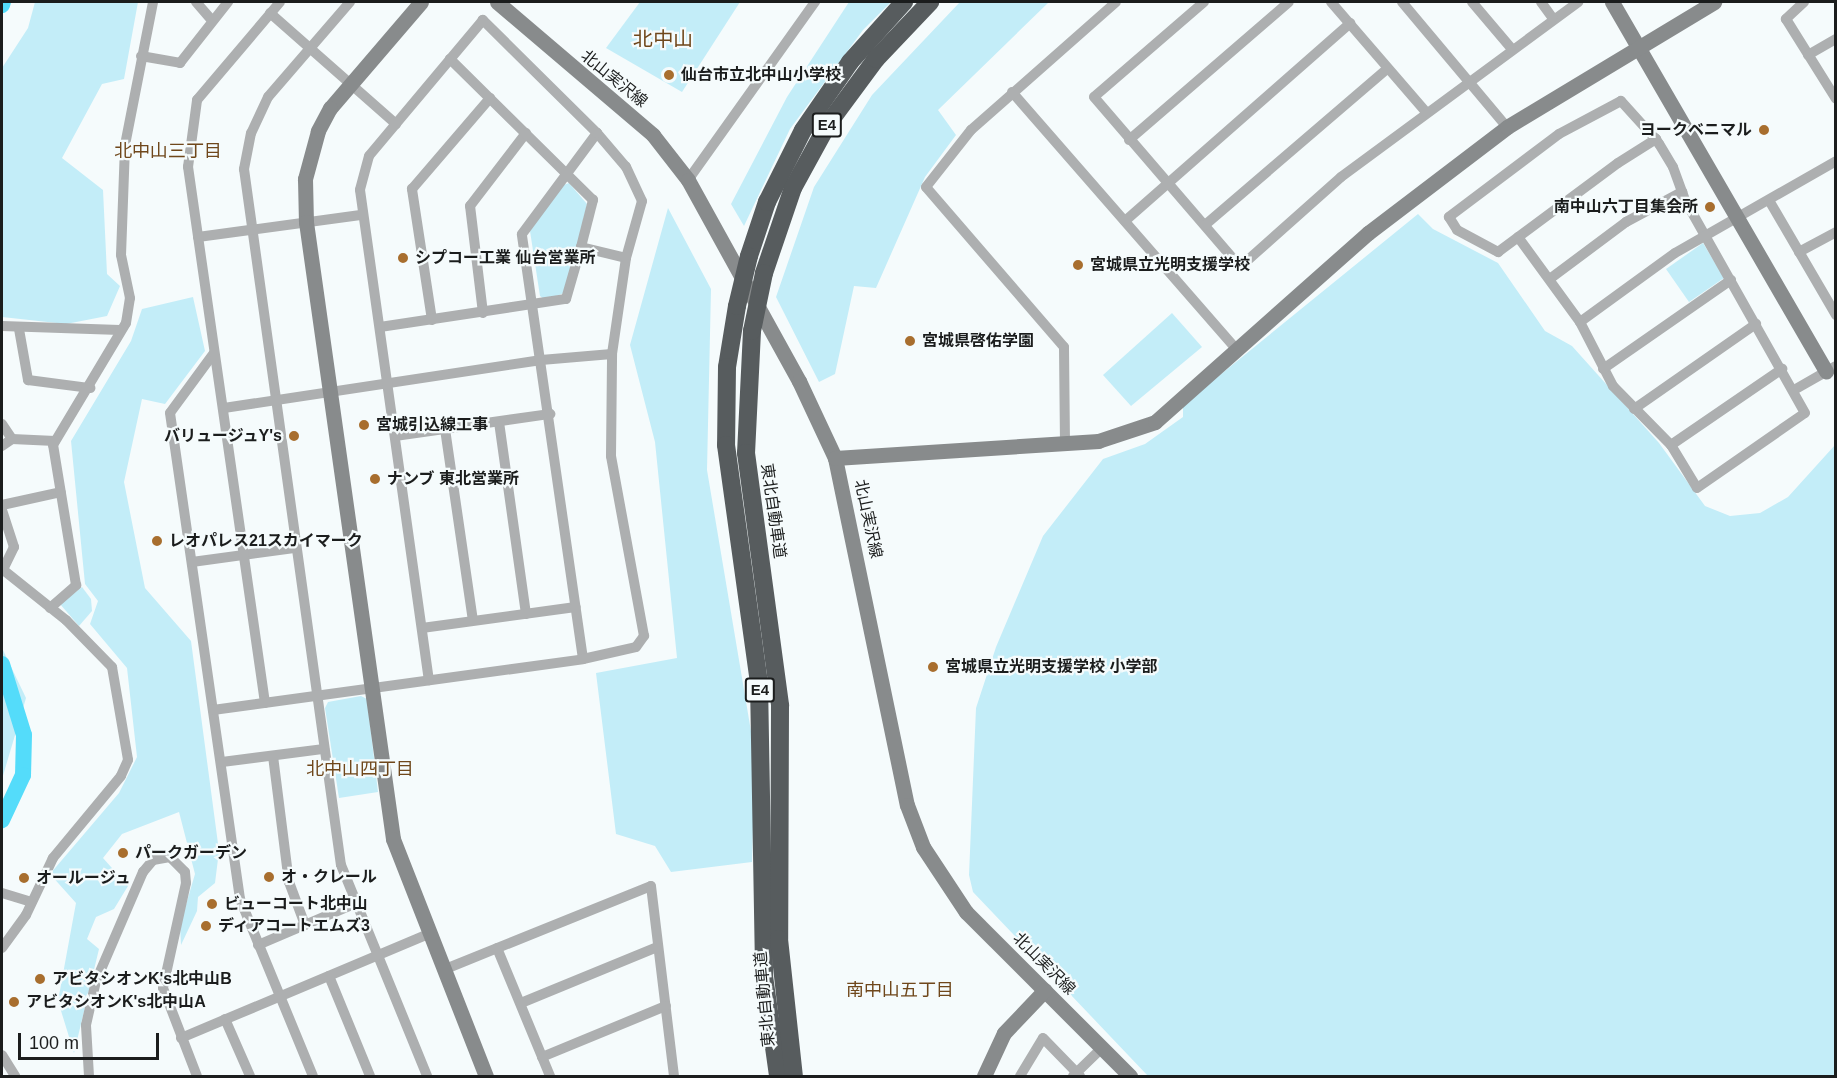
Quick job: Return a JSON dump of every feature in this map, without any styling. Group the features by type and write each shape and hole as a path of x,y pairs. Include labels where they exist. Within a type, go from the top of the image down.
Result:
{"highway":[{"name":"東北自動車道","path":"778,1077 765,976 759,682 726,445 727,366 737,306 749,256 767,202 803,130 850,62 904,2"},
{"name":"東北自動車道","path":"794,1077 780,949 780,706 746,453 752,331 764,273 793,188 828,124 876,59 930,2"}],"street":[{"path":"50,608 76,585 55,441 90,388 120,330 130,298 121,255 125,145 153,2"},
{"path":"196,2 210,18"},
{"path":"141,56 180,63 210,18 228,2"},
{"path":"265,702 188,167 197,99 280,2"},
{"path":"350,2 268,97 251,133 244,169 294,548 341,865 354,904 426,1077"},
{"path":"421,2 330,108 310,153 306,222 332,391 393,839 442,970 486,1077"},
{"name":"北山実沢線","path":"497,2 653,135 688,180 799,381 835,458 914,826 966,912 1130,1077"},
{"path":"688,180 815,2"},
{"path":"1065,444 1064,347 926,187 971,130 1116,2"},
{"path":"1204,2 1094,97 1166,184 1205,225 1240,267 1341,177 1552,17 1578,2"},
{"path":"1129,140 1289,2"},
{"path":"1331,2 1426,112"},
{"path":"1402,2 1507,127"},
{"path":"1472,2 1511,48"},
{"path":"1541,2 1552,17"},
{"path":"1612,2 1642,44 1739,217 1831,368 1794,390"},
{"path":"835,458 1065,444 1117,437 1155,422 1238,351 1368,233 1507,127 1714,2"},
{"path":"1804,2 1786,19 1835,99"},
{"path":"270,13 396,124"},
{"path":"213,710 583,659 636,647 644,636 611,456 612,354 626,258 642,201 626,167 597,133 483,20 396,124 363,169 361,214 380,327 429,680"},
{"path":"1125,221 1350,23"},
{"path":"1808,55 1836,39"},
{"path":"380,327 566,299 581,247 593,200 566,170 450,60"},
{"path":"1205,225 1387,69"},
{"path":"1012,92 1238,351"},
{"path":"432,320 412,189 490,98"},
{"path":"1518,237 1551,278 1580,322 1603,369 1634,410 1671,445 1697,488 1805,412 1705,236 1656,139 1621,102 1559,134 1449,217 1457,230 1498,252 1518,237 1656,139"},
{"path":"483,313 470,206 526,133"},
{"path":"583,659 524,225 597,133"},
{"path":"1580,322 1705,236 1770,202 1836,161"},
{"path":"1551,278 1635,216 1682,192"},
{"path":"1770,202 1834,307"},
{"path":"198,237 361,214"},
{"path":"1799,252 1836,232"},
{"path":"581,247 626,258"},
{"path":"1603,369 1731,280"},
{"path":"1634,410 1756,324"},
{"path":"2,327 120,330"},
{"path":"19,328 28,380 90,388"},
{"path":"214,353 170,413 240,899 314,1077"},
{"path":"224,408 332,391 388,385 541,360 612,354"},
{"path":"1671,445 1782,369"},
{"path":"395,436 550,414"},
{"path":"499,422 526,614"},
{"path":"2,424 12,438"},
{"path":"445,429 473,620"},
{"path":"2,446 12,438 55,441"},
{"path":"2,505 61,492"},
{"path":"2,510 14,547 2,570 50,608 112,667 128,760 122,776 53,858 31,902 2,948"},
{"path":"192,562 294,548"},
{"path":"422,628 576,607"},
{"path":"222,762 324,749"},
{"path":"273,756 289,882 305,925"},
{"path":"89,1077 86,1026 96,981 143,872 153,860 171,856 179,862 186,883 163,988 197,1077"},
{"path":"442,970 651,886 655,948 666,1006 674,1077"},
{"path":"2,893 31,902"},
{"path":"258,945 354,904"},
{"path":"181,1038 428,934"},
{"path":"497,948 550,1077"},
{"path":"521,1003 655,948"},
{"path":"329,976 370,1077"},
{"path":"984,1077 1004,1033 1045,990"},
{"path":"542,1057 666,1006"},
{"path":"225,1019 250,1077"},
{"path":"1020,1077 1043,1038 1076,1075 1102,1048"},
{"path":"2,1055 15,1077"}],"shaded area":[{"path":"35,2 138,2 124,79 102,84 62,158 103,190 107,274 120,286 107,316 66,324 2,317 2,68 28,28"},
{"path":"640,2 740,2 682,92 606,48"},
{"path":"849,2 891,2 863,30 790,129 744,226 731,204 787,97"},
{"path":"960,2 1049,2 938,110 956,135 925,177 876,288 854,286 835,374 819,382 776,297 814,187 872,95"},
{"path":"569,183 587,204 567,292 545,300 540,296 530,231 561,186"},
{"path":"668,208 711,289 707,470 755,755 752,862 671,872 655,846 616,834 596,673 677,658 655,442 630,345"},
{"path":"1418,214 1433,229 1498,263 1545,331 1572,346 1659,443 1705,506 1730,516 1760,513 1788,497 1835,445 1835,1076 1148,1076 973,892 969,875 976,708 996,647 1043,536 1103,459 1145,444 1183,417 1183,405"},
{"path":"1703,243 1724,278 1689,302 1666,269"},
{"path":"193,297 205,351 165,404 142,399 124,482 145,588 191,641 219,851 215,883 198,897 197,911 181,945 180,925 195,874 179,812 122,834 103,858 128,886 114,909 96,917 87,939 99,949 74,1053 58,1001 76,903 50,874 119,793 137,757 127,668 90,624 98,601 85,584 71,441 131,341 142,309"},
{"path":"1172,313 1202,347 1131,406 1103,375"},
{"path":"82,587 91,599 92,611 79,626 60,604"},
{"path":"2,648 26,698 2,779"},
{"path":"361,696 367,699 378,792 339,798 325,708 328,702"}],"waterway":[{"path":"2,664 24,735 23,775 2,820"}],"place":[{"name":"仙台市立北中山小学校","path":"669,75"},
{"name":"ヨークベニマル","path":"1764,130"},
{"name":"南中山六丁目集会所","path":"1710,207"},
{"name":"シプコー工業 仙台営業所","path":"403,258"},
{"name":"宮城県立光明支援学校","path":"1078,265"},
{"name":"宮城県啓佑学園","path":"910,341"},
{"name":"宮城引込線工事","path":"364,425"},
{"name":"バリュージュY's","path":"294,436"},
{"name":"ナンブ 東北営業所","path":"375,479"},
{"name":"レオパレス21スカイマーク","path":"157,541"},
{"name":"宮城県立光明支援学校 小学部","path":"933,667"},
{"name":"パークガーデン","path":"123,853"},
{"name":"オ・クレール","path":"269,877"},
{"name":"オールージュ","path":"24,878"},
{"name":"ビューコート北中山","path":"212,904"},
{"name":"ディアコートエムズ3","path":"206,926"},
{"name":"アビタシオンK's北中山B","path":"40,979"},
{"name":"アビタシオンK's北中山A","path":"14,1002"}],"district":[{"name":"北中山","path":"663,39"},
{"name":"北中山三丁目","path":"168,151"},
{"name":"北中山四丁目","path":"360,769"},
{"name":"南中山五丁目","path":"900,990"}]}
